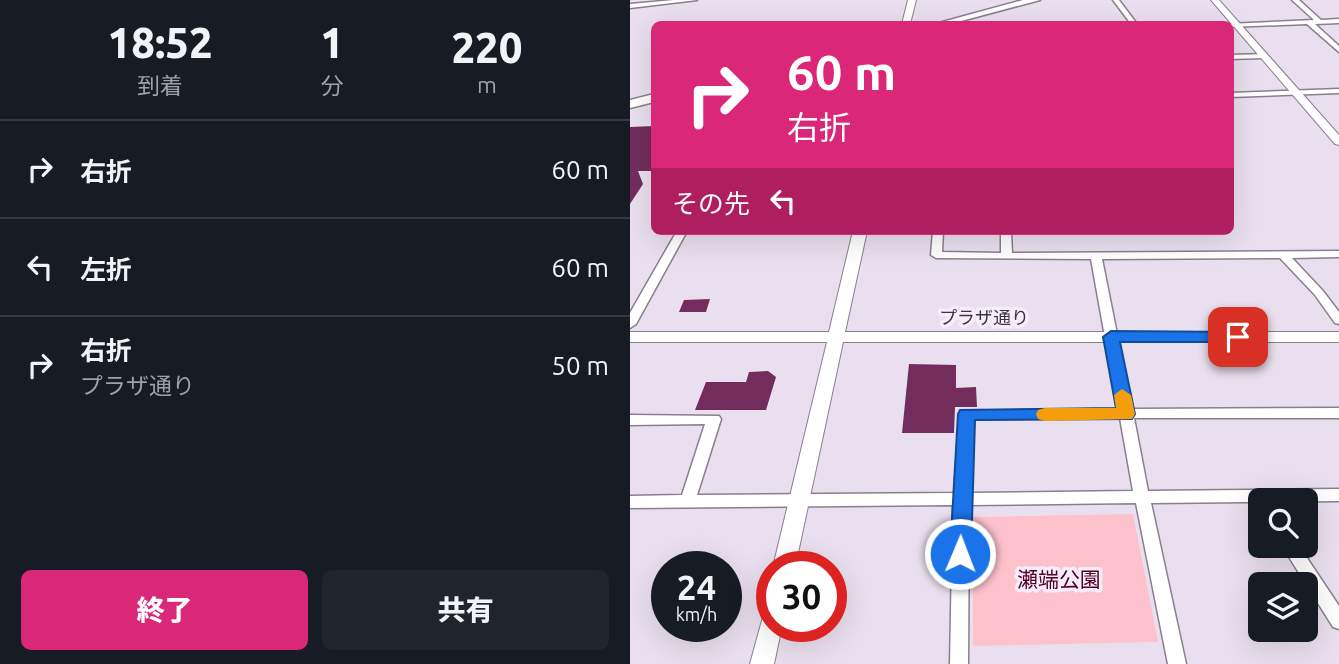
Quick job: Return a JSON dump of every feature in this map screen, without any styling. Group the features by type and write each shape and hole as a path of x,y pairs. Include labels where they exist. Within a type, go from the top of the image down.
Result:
{"main road":[{"path":"952,21 1035,0"},
{"path":"630,104 651,99"}],"street":[{"path":"630,6 694,0"},
{"path":"907,21 912,0"},
{"path":"1116,0 1132,21"},
{"path":"1215,0 1231,21"},
{"path":"1295,0 1320,22"},
{"path":"1234,25 1339,21"},
{"path":"1309,22 1339,50"},
{"path":"1234,25 1339,142"},
{"path":"1234,57 1263,55"},
{"path":"1234,95 1339,91"},
{"path":"630,324 680,235"},
{"path":"788,551 859,235"},
{"path":"938,235 936,255 1339,254"},
{"path":"1006,235 1007,256"},
{"path":"1283,254 1319,293 1339,320"},
{"path":"1096,256 1177,664"},
{"name":"プラザ通り","path":"630,337 1339,337"},
{"path":"959,664 961,499 967,414 1339,413"},
{"path":"630,420 713,419 687,502"},
{"path":"1318,496 1339,495"},
{"path":"630,502 1248,498"},
{"path":"1298,558 1339,621"},
{"path":"762,664 767,642"}],"green space":[{"name":"瀬端公園","path":"1133,514 1158,642 973,646 973,517"}],"building":[{"path":"651,126 651,171 638,171 643,184 630,204 630,127"},
{"path":"710,299 706,312 679,312 684,300"},
{"path":"909,364 956,365 956,388 976,387 977,407 955,407 954,433 902,433"},
{"path":"768,371 776,377 766,410 695,410 706,382 746,382 749,372"}],"slow traffic":[{"path":"1045,414 1126,414 1122,395"}],"route":[{"path":"960,554 967,414 1126,414 1111,337 1238,337"}]}
